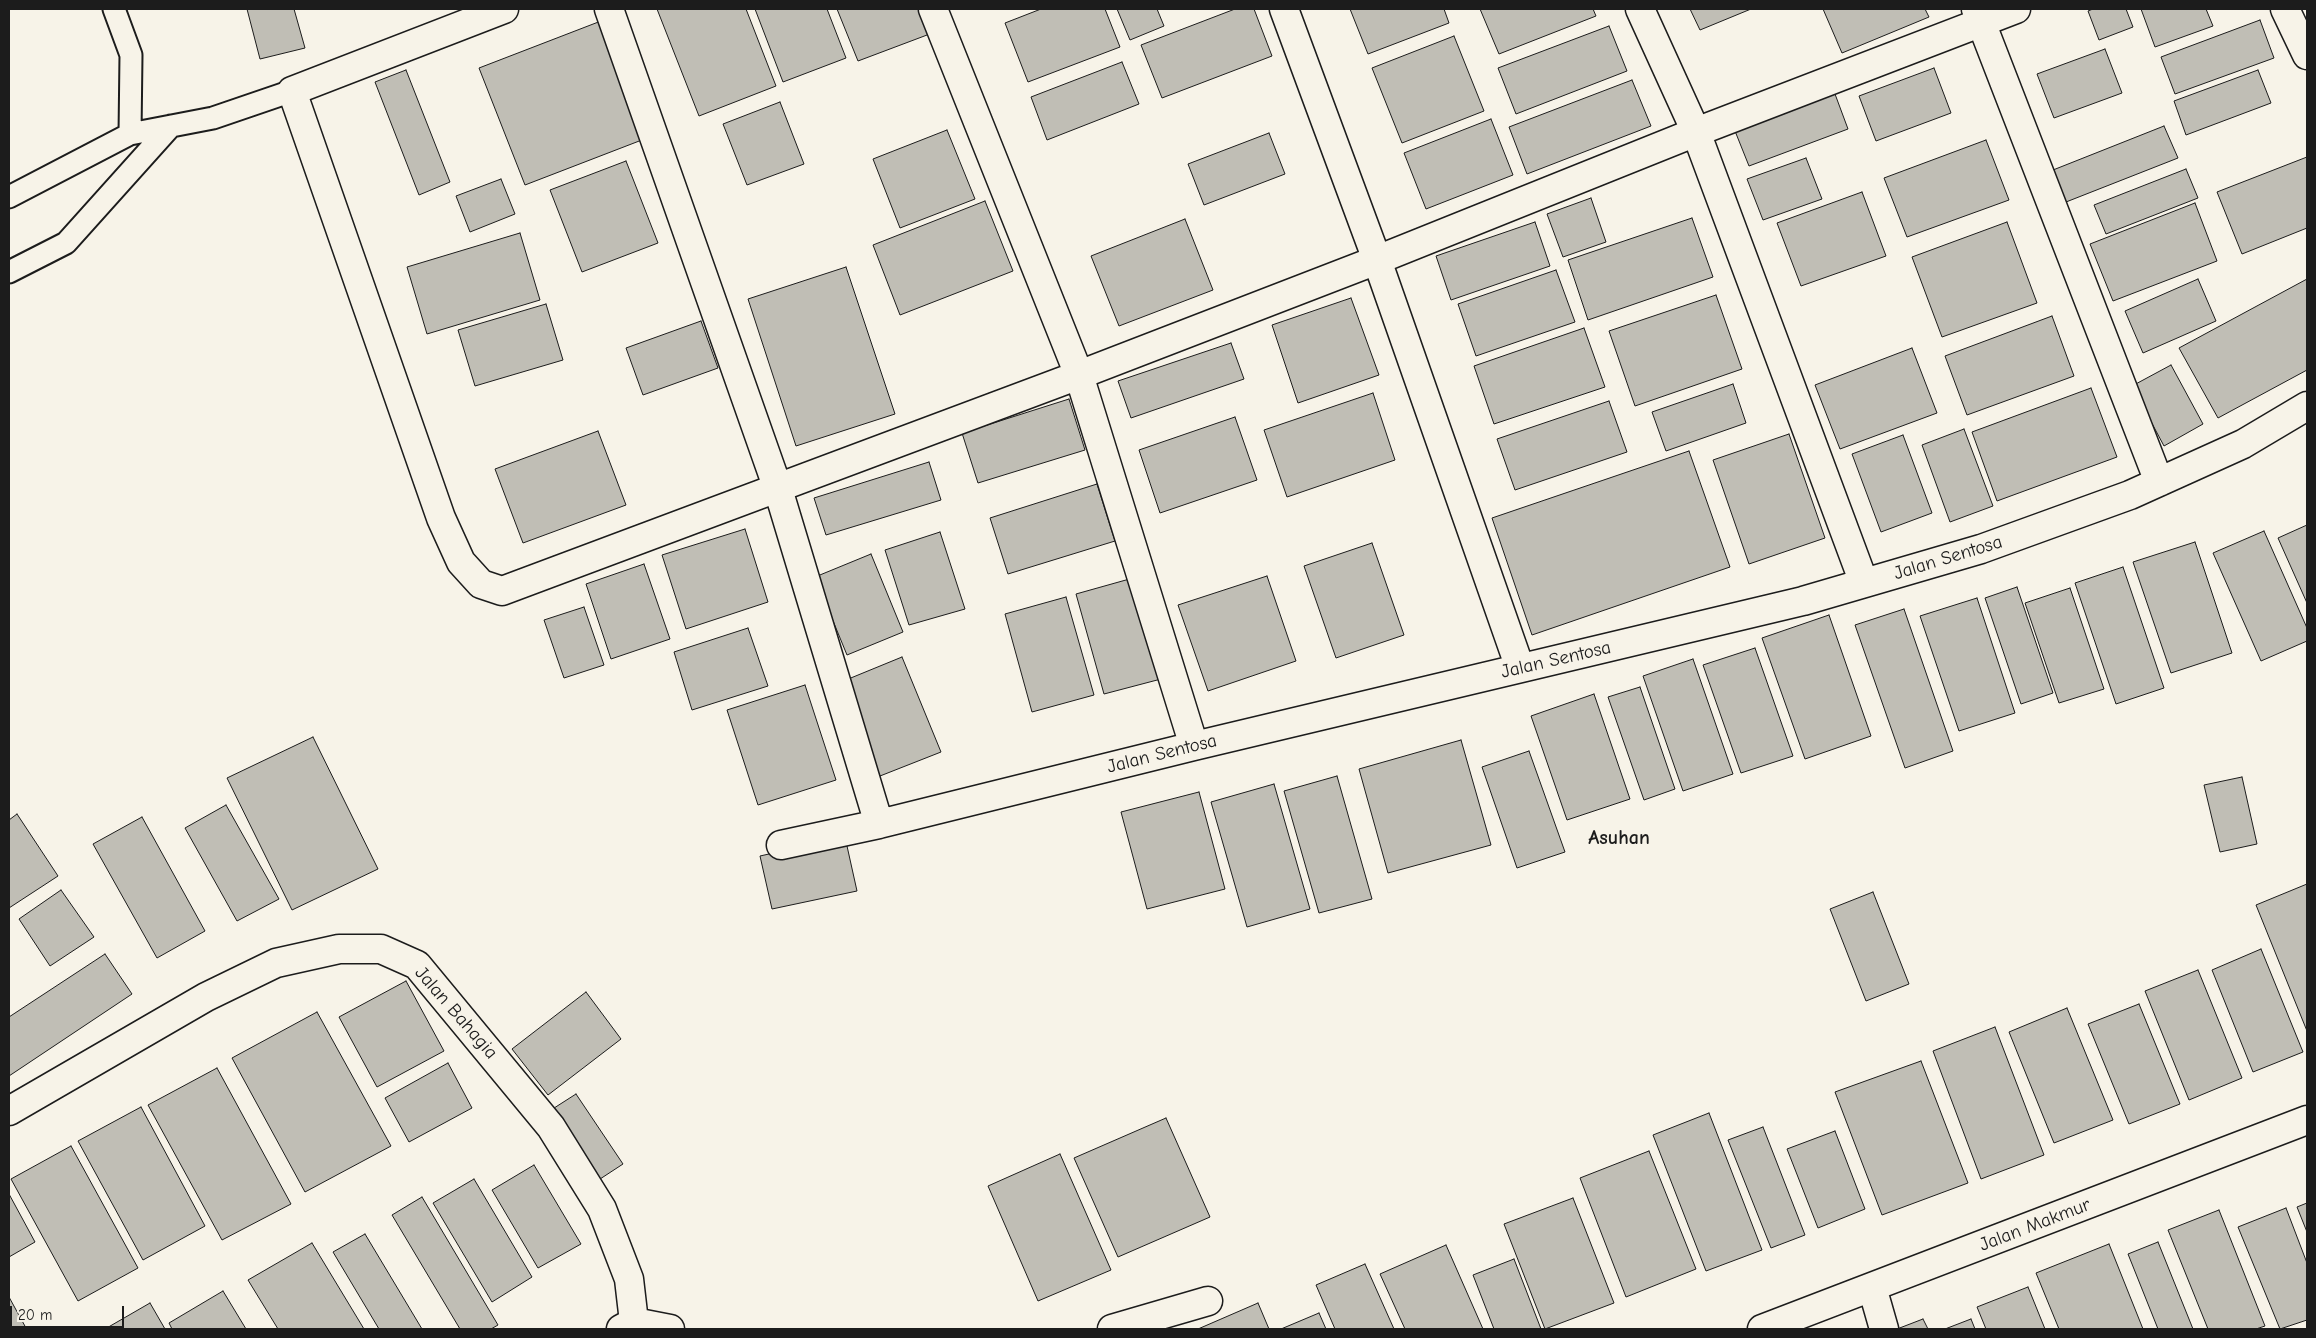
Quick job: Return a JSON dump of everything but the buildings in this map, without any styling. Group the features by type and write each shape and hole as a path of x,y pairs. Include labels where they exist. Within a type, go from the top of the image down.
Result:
{"street":[{"path":"504,9 292,91 441,518 461,562 481,584 502,590 778,489 1377,260 1979,16 2016,9"},
{"path":"609,9 778,489 880,824"},
{"path":"933,9 1079,375 1194,746"},
{"path":"1284,9 1377,260 1520,668"},
{"path":"1640,9 1696,132 1864,583"},
{"path":"2285,9 2307,55"},
{"path":"1979,16 2159,482"},
{"name":"Jalan Sentosa","path":"782,845 880,824 1194,746 1803,601 1981,549 2130,496 2243,444 2307,406"},
{"name":"Jalan Bahagia","path":"9,1111 206,997 276,963 339,949 381,949 417,965 551,1127 602,1210 629,1280 628,1326"},
{"name":"Jalan Makmur","path":"1762,1329 2307,1120"},
{"path":"1872,1287 1884,1329"},
{"path":"1112,1329 1208,1300"},
{"path":"628,1326 670,1329"}],"lane":[{"path":"114,9 132,55 130,134"},
{"path":"9,197 130,134 214,118 292,91"},
{"path":"9,272 66,243 171,126"}],"district":[{"name":"Asuhan","path":"1619,838"}]}
